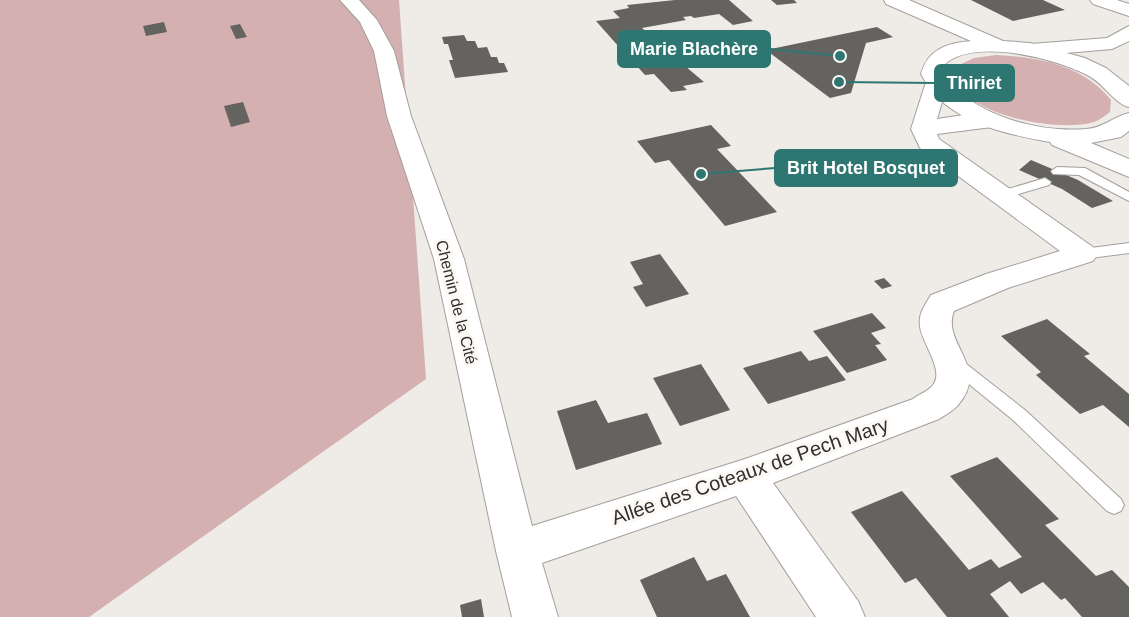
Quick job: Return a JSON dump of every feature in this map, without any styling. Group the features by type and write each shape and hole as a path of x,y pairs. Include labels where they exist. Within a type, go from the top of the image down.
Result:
{"main road":[{"path":"872,0 937,43 1031,50 1074,62 1122,92"},
{"path":"893,0 999,46"},
{"path":"937,43 936,61 932,74 936,85 957,104 992,121 1048,135 1129,169"},
{"path":"1048,135 1087,136 1108,133 1124,126 1129,120"}],"street":[{"name":"Chemin de la Cité","path":"349,0 368,20 384,51 399,116 449,259 517,551 535,617"},
{"path":"1099,0 1129,10"},
{"path":"1031,50 1073,48 1120,37"},
{"path":"1120,37 1105,58 1122,92"},
{"path":"936,85 923,129 929,144 1083,254"},
{"path":"923,129 970,121 992,121"},
{"name":"Allée des Coteaux de Pech Mary","path":"517,551 745,476 926,409 948,393 953,379 951,361 939,336 935,318 942,303 997,281 1083,254"},
{"path":"745,476 842,617"}],"lane":[{"path":"1057,171 1081,171 1129,197"},
{"path":"1002,195 1045,182"},
{"path":"1083,254 1129,248"},
{"name":"Allée des Coteaux de Pech Mary","path":"951,361 1019,415 1114,505"}],"shaded area":[{"path":"0,0 399,0 426,379 89,617 0,617"},
{"path":"996,55 1044,61 1074,71 1100,88 1111,100 1110,112 1094,122 1062,125 1023,120 987,108 961,89 955,76 959,65 974,58"}],"building":[{"path":"675,0 729,0 753,21 733,25 719,14 694,18 683,17 686,20 642,28 661,44 669,43 692,65 685,66 704,82 683,86 687,90 671,92 654,74 645,75 636,65 631,66 623,57 627,56 596,21 620,18 613,11 629,8 627,5"},
{"path":"771,0 794,0 797,3 777,5"},
{"path":"971,0 1043,0 1065,10 1013,21"},
{"path":"164,22 167,32 146,36 143,26"},
{"path":"240,24 247,37 236,39 230,26"},
{"path":"877,27 893,37 866,43 851,93 830,98 766,50"},
{"path":"464,35 467,41 475,41 478,48 487,47 491,57 497,57 499,63 504,63 508,72 455,78 449,60 453,60 448,44 444,44 442,37"},
{"path":"243,102 250,122 231,127 224,106"},
{"path":"711,125 731,146 717,149 777,212 725,226 669,160 655,163 637,141"},
{"path":"1031,160 1078,180 1113,201 1092,208 1062,189 1019,170"},
{"path":"660,254 689,294 646,307 633,287 643,284 630,262"},
{"path":"884,278 892,286 882,289 874,281"},
{"path":"872,313 886,328 871,333 881,344 875,345 887,360 847,373 813,331"},
{"path":"1047,319 1090,354 1084,356 1129,394 1129,427 1103,405 1080,414 1036,375 1041,372 1001,336"},
{"path":"801,351 809,361 827,356 846,380 768,404 743,368"},
{"path":"701,364 730,410 680,426 653,378"},
{"path":"596,400 608,423 647,413 662,444 576,470 557,411"},
{"path":"997,457 1059,519 1045,525 1096,576 1112,570 1129,587 1129,617 1082,617 1065,598 1061,600 1043,582 1021,594 1010,581 990,594 1009,617 947,617 916,578 905,583 851,512 902,491 969,570 991,559 999,568 1022,557 950,476"},
{"path":"694,557 707,581 726,574 750,617 657,617 640,580"},
{"path":"481,599 484,617 462,617 460,605"}],"place":[{"name":"Marie Blachère","path":"840,56"},
{"name":"Thiriet","path":"839,82"},
{"name":"Brit Hotel Bosquet","path":"701,174"}]}
